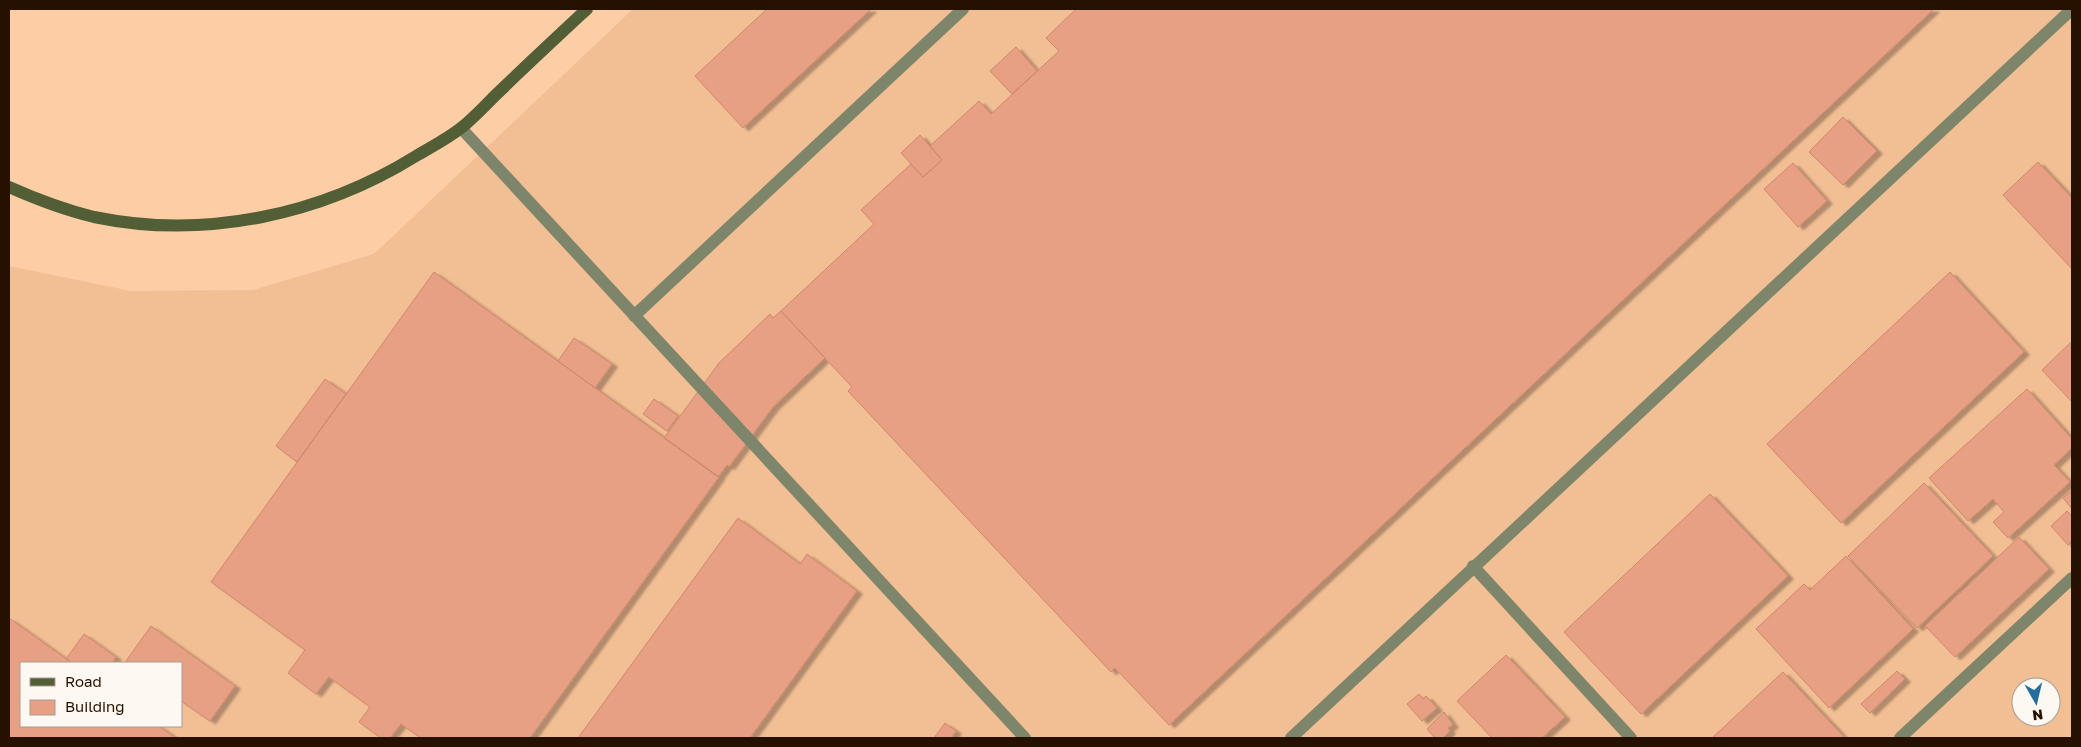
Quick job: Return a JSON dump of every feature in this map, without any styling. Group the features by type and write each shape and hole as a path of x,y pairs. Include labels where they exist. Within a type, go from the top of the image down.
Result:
{"street":[{"path":"9,187 36,198 93,216 127,222 163,225 234,222 264,218 308,207 385,175 460,128 587,9"}],"lane":[{"path":"634,316 963,9"},
{"path":"1291,738 1473,566 2072,9"},
{"path":"460,128 1025,738"},
{"path":"1473,566 1631,738"},
{"path":"1900,738 2072,578"}],"shaded area":[{"path":"633,9 2072,9 2072,738 9,738 9,266 131,291 253,290 374,254"}],"building":[{"path":"767,9 871,9 743,128 695,76"},
{"path":"1076,9 1934,9 1169,725 1115,668 1111,672 848,391 852,387 781,311 874,224 861,210 911,164 923,177 942,160 930,146 979,101 991,114 1059,51 1046,38"},
{"path":"1016,47 1037,71 1012,94 990,71"},
{"path":"1843,117 1877,151 1843,185 1809,152"},
{"path":"920,135 942,160 923,177 901,153"},
{"path":"2038,162 2072,198 2072,269 2003,195"},
{"path":"1793,163 1827,201 1798,227 1764,189"},
{"path":"434,272 719,477 530,738 421,738 401,724 390,738 381,738 359,722 370,707 329,677 316,694 288,673 305,650 211,582"},
{"path":"1950,272 2024,352 1841,523 1767,444"},
{"path":"781,311 825,358 773,407 729,467 727,465 718,477 664,438 719,363 770,314 773,318"},
{"path":"574,338 612,364 595,388 558,361"},
{"path":"2072,341 2072,402 2042,370"},
{"path":"325,379 346,394 297,462 276,446"},
{"path":"2027,389 2072,439 2072,448 2054,465 2070,482 2008,538 1993,522 2004,512 1993,499 1968,521 1929,478"},
{"path":"654,399 678,416 667,431 643,414"},
{"path":"1924,483 1993,556 1917,628 1848,556"},
{"path":"2072,490 2072,509 2063,498"},
{"path":"1710,494 1788,576 1641,714 1564,632"},
{"path":"2067,511 2072,516 2072,540 2068,545 2051,526"},
{"path":"738,518 800,564 807,554 857,591 750,738 578,738"},
{"path":"2019,537 2049,569 1955,657 1925,626"},
{"path":"1846,556 1913,629 1829,708 1756,629 1804,584 1810,590"},
{"path":"9,618 71,662 20,662 20,727 160,727 176,738 9,738"},
{"path":"151,626 235,686 210,721 182,702 182,662 126,661"},
{"path":"84,634 116,657 113,662 70,662 66,659"},
{"path":"1506,655 1565,717 1542,738 1492,738 1457,701"},
{"path":"1897,671 1905,679 1870,713 1861,704"},
{"path":"1783,672 1845,738 1712,738"},
{"path":"1419,694 1423,699 1426,696 1437,708 1422,721 1407,704"},
{"path":"1444,712 1453,725 1448,728 1450,731 1443,738 1435,738 1427,729"},
{"path":"945,723 956,731 951,738 934,738"}]}
